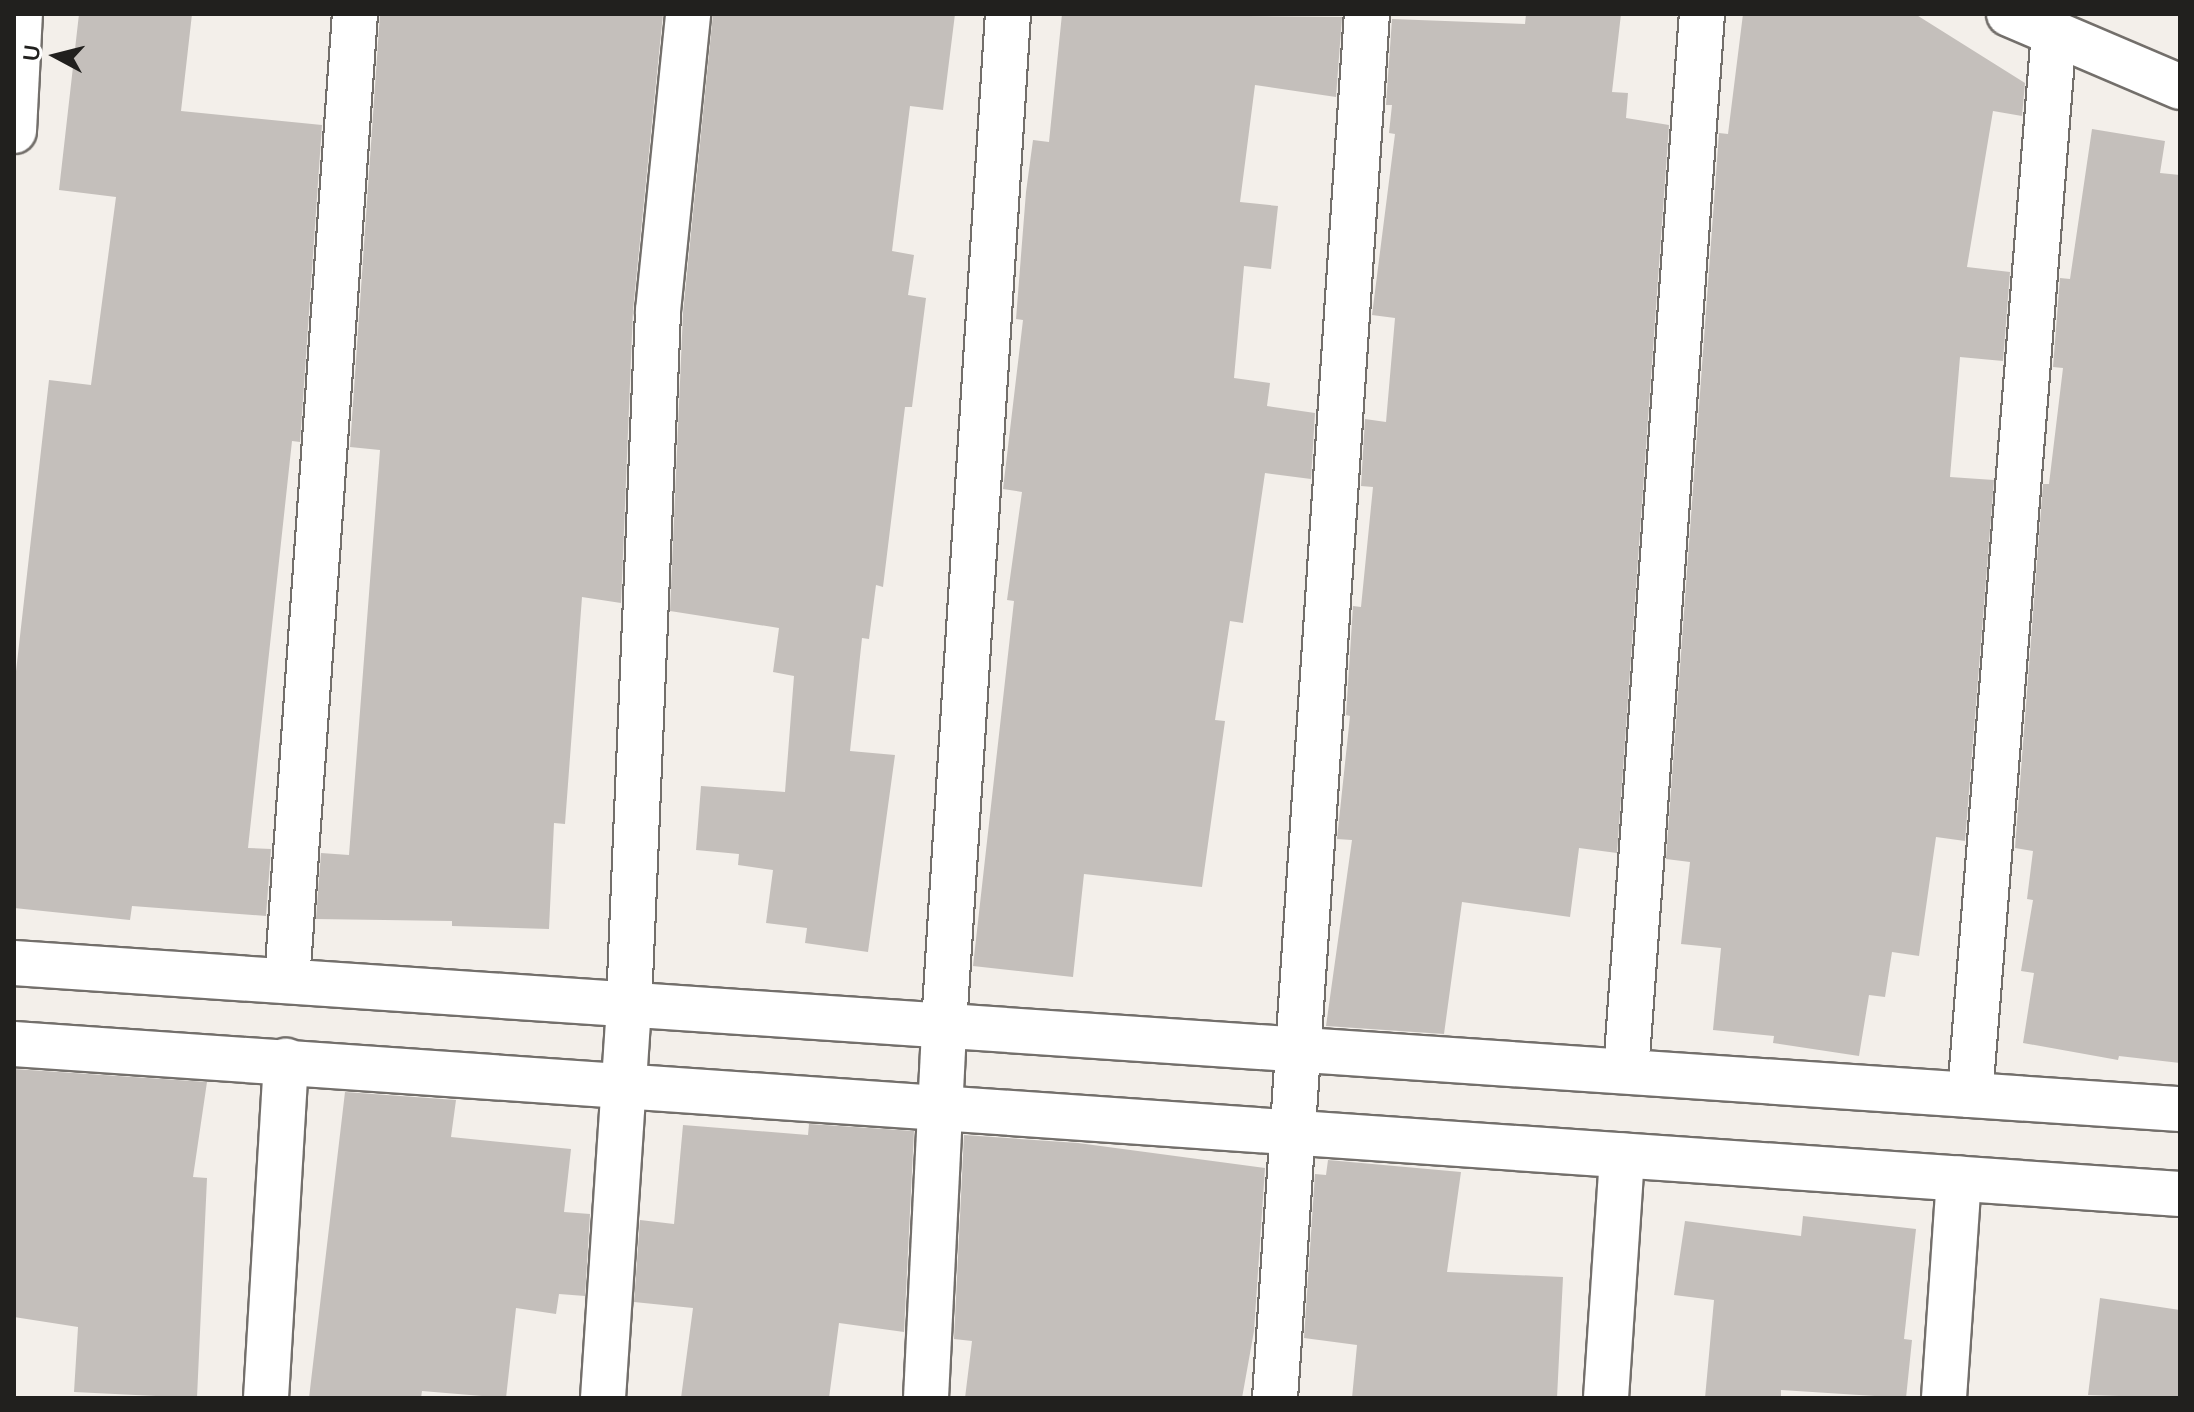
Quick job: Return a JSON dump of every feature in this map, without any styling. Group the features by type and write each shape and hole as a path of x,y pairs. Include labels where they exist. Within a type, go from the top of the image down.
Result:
{"street":[{"path":"14,131 20,14"},
{"path":"287,981 355,14"},
{"path":"603,1398 629,1004 658,311 688,14"},
{"path":"926,1398 944,1025 1008,14"},
{"path":"1275,1398 1367,14"},
{"path":"1626,1071 1702,14"},
{"path":"2009,14 2180,87"},
{"path":"1970,1095 2054,33"},
{"path":"14,963 2180,1109"},
{"path":"14,1044 2180,1194"},
{"path":"266,1398 286,1061"},
{"path":"1606,1398 1622,1156"},
{"path":"1944,1398 1959,1179"}],"building":[{"path":"79,14 192,14 181,111 322,125 300,442 292,441 248,848 271,849 266,916 132,906 130,920 14,908 14,689 49,380 91,385 116,197 59,190"},
{"path":"380,14 663,14 633,310 621,603 582,597 565,824 554,823 549,929 452,926 452,921 316,919 321,853 349,855 380,450 350,447"},
{"path":"713,14 955,14 943,110 910,106 892,251 914,255 908,295 926,298 912,407 905,407 883,587 876,585 869,639 862,638 850,751 895,755 868,952 805,943 807,928 766,923 773,870 738,865 739,854 696,850 701,786 785,792 794,676 773,672 779,628 670,611 683,313"},
{"path":"1062,14 1342,17 1336,97 1255,85 1240,202 1278,206 1271,269 1244,266 1234,378 1270,383 1267,406 1315,413 1311,479 1265,473 1243,623 1230,621 1215,720 1225,721 1202,887 1084,874 1073,977 973,966 1014,601 1007,600 1022,492 1003,489 1023,320 1016,319 1026,192 1033,140 1049,142"},
{"path":"1526,14 1621,14 1612,92 1628,93 1626,118 1669,125 1617,853 1579,848 1570,917 1462,902 1444,1034 1326,1026 1352,840 1337,839 1350,716 1346,715 1353,606 1361,607 1373,487 1361,486 1365,419 1386,422 1395,318 1372,315 1395,134 1389,133 1392,105 1386,105 1392,19 1525,24"},
{"path":"1743,14 1915,14 2025,83 2022,116 1993,111 1967,267 2010,272 2003,361 1960,357 1950,477 1994,480 1965,841 1936,837 1919,956 1892,952 1885,997 1869,995 1859,1056 1773,1043 1774,1036 1713,1030 1721,948 1681,944 1690,862 1666,859 1719,133 1728,134"},
{"path":"2092,129 2165,141 2160,173 2180,175 2180,1063 2119,1056 2118,1060 2023,1043 2034,973 2021,971 2033,900 2027,899 2033,851 2015,848 2043,484 2049,484 2063,368 2053,367 2060,278 2070,279"},
{"path":"14,1069 207,1082 193,1177 207,1178 197,1398 74,1392 78,1327 14,1317"},
{"path":"345,1092 456,1100 451,1137 571,1149 564,1212 590,1214 585,1296 559,1294 556,1314 516,1308 506,1398 422,1391 421,1398 309,1398"},
{"path":"809,1124 914,1131 904,1332 839,1323 829,1398 681,1398 693,1308 634,1302 640,1220 674,1224 683,1125 808,1135"},
{"path":"964,1135 1078,1143 1265,1168 1254,1331 1242,1398 965,1398 972,1341 954,1339"},
{"path":"1328,1160 1461,1172 1447,1272 1563,1277 1557,1398 1352,1398 1357,1345 1304,1338 1315,1174 1326,1175"},
{"path":"1803,1216 1916,1229 1904,1339 1912,1340 1906,1398 1781,1390 1781,1398 1705,1398 1714,1300 1674,1295 1685,1221 1801,1236"},
{"path":"2100,1298 2180,1310 2180,1398 2088,1395"}]}
